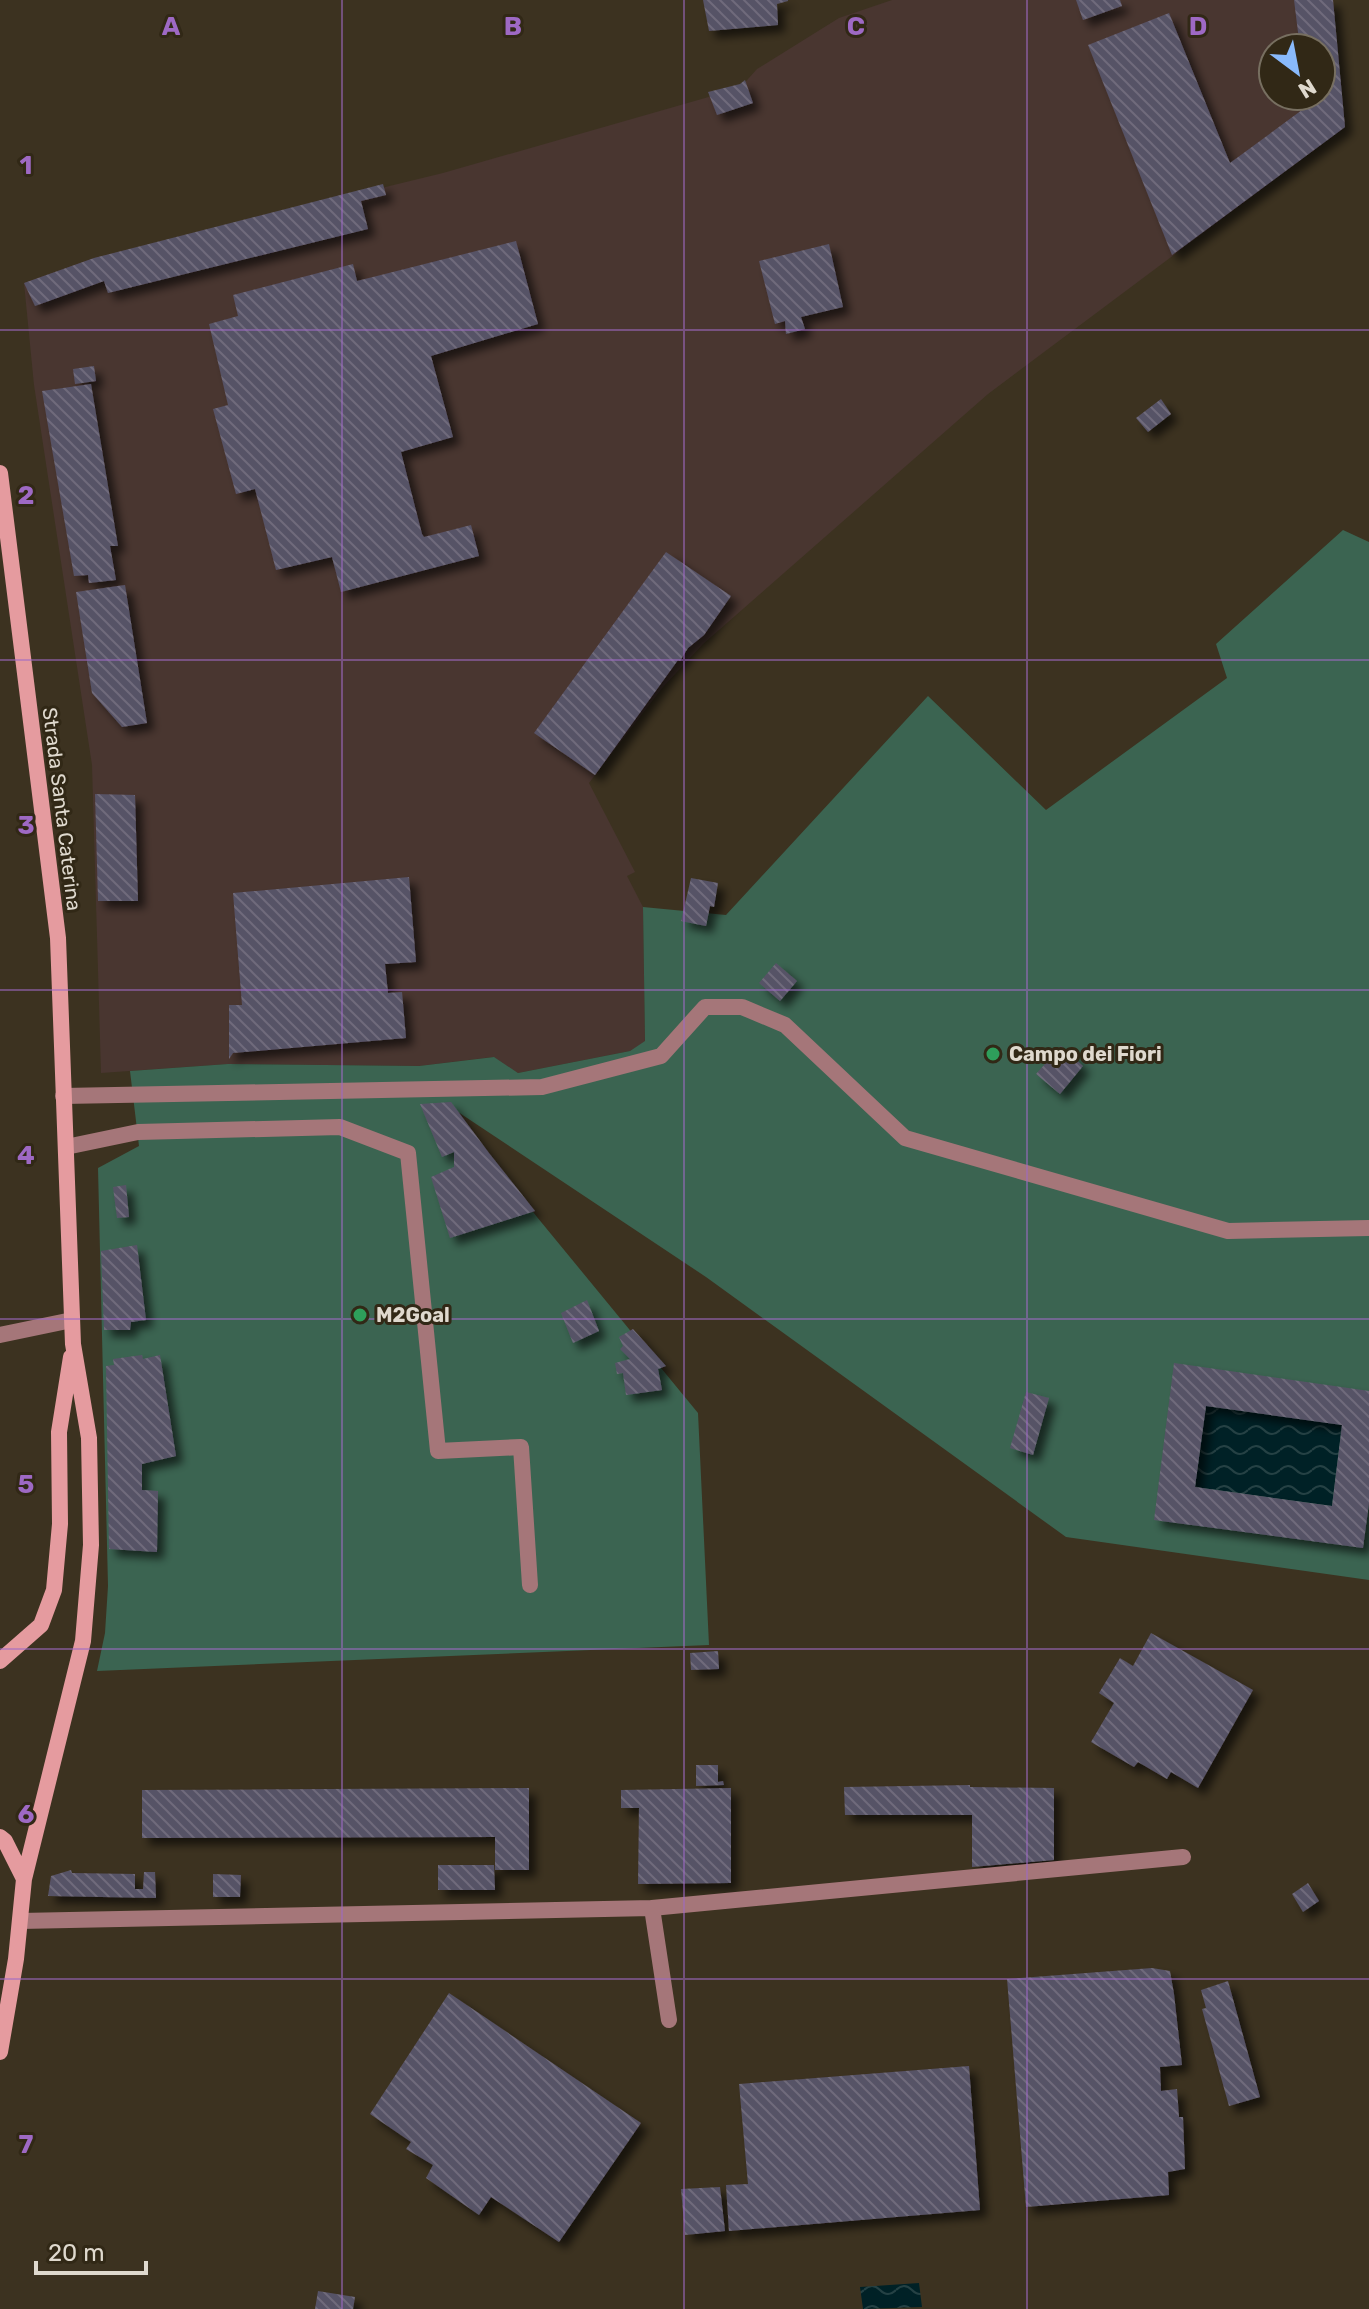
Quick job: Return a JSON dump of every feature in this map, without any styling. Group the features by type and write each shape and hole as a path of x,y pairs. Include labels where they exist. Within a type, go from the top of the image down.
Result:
{"street":[{"name":"Strada Santa Caterina","path":"0,473 58,938 73,1344 89,1438 91,1545 83,1641 24,1879 16,1959 0,2052"},
{"name":"Strada Santa Caterina","path":"0,1660 41,1625 54,1590 60,1524 59,1432 73,1344"},
{"path":"0,1837 24,1879"}],"lane":[{"path":"63,1096 542,1087 661,1056 705,1007 742,1007 785,1025 905,1138 1228,1231 1369,1228"},
{"path":"66,1147 138,1132 340,1127 408,1153 438,1451 521,1447 530,1585"},
{"path":"0,1335 72,1320"},
{"path":"20,1921 652,1908 1183,1857"},
{"path":"652,1908 669,2020"}],"shaded area":[{"path":"892,0 1333,0 1336,32 1257,32 1257,112 1337,112 1337,42 1345,127 988,394 703,644 663,687 589,783 635,872 627,876 643,907 645,1042 630,1051 518,1073 493,1057 419,1066 228,1064 101,1073 92,765 34,385 24,283 94,258 443,173 740,88 757,69 839,18"}],"green space":[{"name":"Campo dei Fiori","path":"1343,530 1369,542 1369,1580 1066,1537 706,1277 452,1108 698,1413 709,1645 97,1671 105,1633 108,1586 98,1168 139,1146 130,1071 228,1064 419,1066 494,1057 518,1073 630,1051 645,1041 643,907 726,915 928,696 1046,810 1227,678 1216,644"}],"water":[{"path":"1206,1406 1342,1425 1332,1506 1195,1487"},
{"path":"919,2283 922,2307 863,2309 860,2287"}],"building":[{"path":"703,0 788,1 777,4 778,25 709,31"},
{"path":"1076,0 1120,0 1122,6 1083,20"},
{"path":"1294,0 1333,0 1336,32 1298,32"},
{"path":"1169,13 1230,163 1299,112 1337,112 1337,42 1345,127 1172,255 1088,45"},
{"path":"745,80 753,103 717,115 708,92"},
{"path":"383,184 386,195 361,201 368,229 108,293 104,281 35,306 24,283 94,258"},
{"path":"516,241 538,324 431,356 453,437 401,452 424,537 471,525 479,556 341,592 332,557 276,570 255,489 236,494 213,409 228,405 209,324 238,316 233,295 353,264 357,281"},
{"path":"829,244 843,307 801,317 805,329 786,334 785,321 775,324 759,261"},
{"path":"94,366 96,381 75,384 73,369"},
{"path":"91,384 118,546 110,546 116,580 89,583 88,575 74,576 42,391"},
{"path":"1161,399 1171,414 1148,432 1136,418"},
{"path":"666,552 731,596 704,635 678,660 595,775 534,733"},
{"path":"125,585 147,723 122,727 92,693 76,592"},
{"path":"95,794 135,795 138,901 98,901"},
{"path":"409,877 416,962 385,964 388,993 402,992 406,1038 233,1053 229,1059 229,1005 242,1005 233,893"},
{"path":"691,878 718,883 714,907 710,906 706,926 681,921"},
{"path":"776,963 797,981 780,1001 759,983"},
{"path":"1061,1046 1083,1066 1060,1094 1036,1074"},
{"path":"451,1102 535,1211 450,1238 431,1177 454,1167 454,1152 442,1157 420,1104"},
{"path":"126,1185 129,1217 117,1218 113,1187"},
{"path":"137,1245 146,1320 131,1322 130,1330 104,1330 101,1251"},
{"path":"587,1300 599,1331 573,1343 561,1313"},
{"path":"633,1329 666,1366 658,1369 662,1390 626,1395 623,1373 617,1374 615,1363 630,1359 620,1349 623,1346 619,1337"},
{"path":"142,1355 143,1359 160,1355 176,1456 142,1464 142,1490 158,1491 157,1552 109,1549 106,1366 114,1365 113,1359"},
{"path":"1174,1363 1369,1391 1369,1503 1363,1548 1154,1520","holes":["1206,1406 1342,1425 1332,1506 1195,1487"]},
{"path":"1026,1392 1049,1398 1033,1455 1010,1448"},
{"path":"1151,1633 1253,1690 1198,1788 1171,1772 1167,1779 1138,1762 1134,1767 1091,1742 1114,1703 1099,1693 1120,1658 1133,1666"},
{"path":"718,1651 719,1669 691,1670 690,1653"},
{"path":"696,1765 718,1765 718,1782 723,1781 724,1785 696,1786"},
{"path":"970,1785 1054,1788 1054,1860 972,1867 972,1815 845,1815 844,1787"},
{"path":"529,1788 529,1870 495,1870 495,1837 142,1838 142,1790"},
{"path":"731,1788 731,1883 638,1884 639,1808 621,1808 621,1790"},
{"path":"438,1865 494,1865 495,1890 438,1890"},
{"path":"71,1870 72,1873 135,1874 135,1889 143,1889 144,1872 155,1872 156,1898 48,1896 51,1876"},
{"path":"213,1874 241,1875 240,1897 213,1897"},
{"path":"1308,1883 1319,1901 1303,1912 1292,1894"},
{"path":"1152,1968 1170,1971 1174,1994 1182,2065 1160,2067 1161,2091 1177,2089 1179,2117 1183,2117 1185,2169 1168,2172 1169,2195 1026,2207 1007,1979"},
{"path":"1228,1981 1260,2097 1229,2106 1202,2009 1206,2008 1201,1990"},
{"path":"449,1993 641,2123 559,2242 491,2197 479,2215 426,2178 433,2165 406,2149 411,2142 370,2114"},
{"path":"969,2066 980,2210 729,2231 726,2185 748,2184 739,2084"},
{"path":"720,2187 725,2231 685,2235 681,2189"},
{"path":"318,2291 355,2297 353,2309 315,2309"}],"place":[{"name":"Campo dei Fiori","path":"993,1054"},
{"name":"M2Goal","path":"360,1315"}]}
